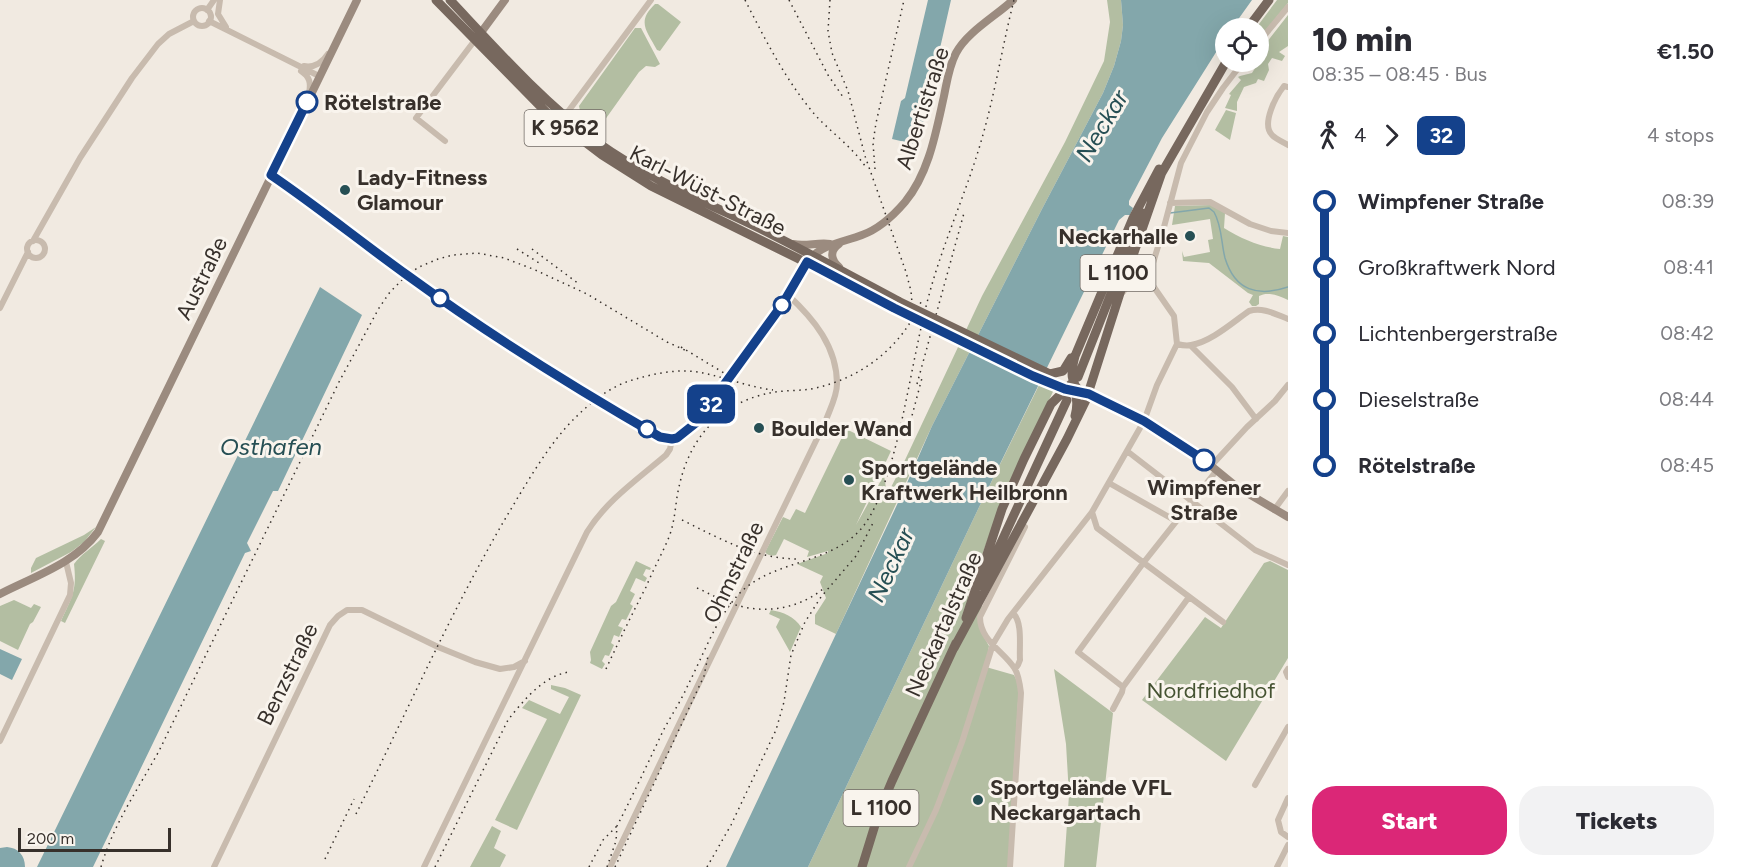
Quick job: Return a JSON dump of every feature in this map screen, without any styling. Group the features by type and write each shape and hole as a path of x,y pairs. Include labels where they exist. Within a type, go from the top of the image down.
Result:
{"main road":[{"name":"Austraße","path":"0,594 66,562 86,547 98,532 357,0"},
{"name":"Karl-Wüst-Straße","path":"436,0 527,81 562,119 602,155 651,186 810,259"},
{"name":"Karl-Wüst-Straße","path":"450,0 478,36"},
{"path":"478,36 505,0"},
{"name":"Albertistraße","path":"810,259 820,249 864,235 877,228 897,211 912,193 932,145 957,51 974,33 1013,0"},
{"path":"1256,18 1269,0"},
{"name":"L 1100","path":"1077,388 1146,206 1162,172 1220,72"},
{"path":"964,626 1002,509 1050,404 1047,380 1065,369 1133,218 1175,141 1196,112"},
{"name":"Karl-Wüst-Straße","path":"562,119 647,173 788,243 810,259"},
{"path":"1050,404 1077,388 1115,312 1162,172"},
{"path":"844,272 833,261 832,256 836,247 845,241"},
{"path":"788,243 834,244"},
{"name":"K 9562","path":"810,259 844,272 896,304 1047,380"},
{"name":"K 9562","path":"810,259 1026,372 1077,388 1144,421 1214,468 1237,487 1288,517"},
{"path":"954,648 1078,419 1077,388 1072,378 1072,369 1091,315"},
{"name":"Neckartalstraße","path":"862,867 879,812 1067,400"}],"street":[{"path":"207,10 214,0"},
{"path":"220,0 218,14 228,30"},
{"path":"562,119 651,0"},
{"path":"1269,29 1288,7"},
{"path":"198,9 207,10 211,16 205,25 194,21 194,15 198,9"},
{"path":"0,308 17,273 30,255 28,245 33,241 89,144 132,78 150,53 165,38 194,21"},
{"path":"209,21 319,76"},
{"path":"445,141 416,118 478,36"},
{"path":"288,60 307,67 318,65 335,43"},
{"path":"288,60 309,77 307,102"},
{"path":"909,867 936,810 959,752 993,644 1013,613 1092,512 1144,421 1157,385 1177,344 1174,316 1149,280 1149,276 1181,163 1223,88 1236,72"},
{"path":"1288,87 1284,86 1274,101 1268,128 1271,134 1288,145"},
{"path":"271,175 407,275 541,366 642,427 660,437 672,439 683,434 704,413 788,295 810,259"},
{"path":"1170,205 1210,202 1250,224 1271,231 1288,233"},
{"path":"30,255 39,257 44,253 42,242 47,218"},
{"path":"33,241 42,242"},
{"path":"1115,312 1126,288 1138,279 1149,280"},
{"name":"Ohmstraße","path":"610,867 802,470 833,401 837,385 835,364 829,346 805,311 788,295"},
{"path":"1177,344 1191,345 1220,332 1249,311 1262,309 1288,319"},
{"path":"1191,345 1232,387 1256,419"},
{"path":"1123,687 1078,654 1078,650 1214,468 1288,385"},
{"path":"424,867 591,526 617,498 666,455 672,439"},
{"path":"1127,451 1255,550 1288,565"},
{"path":"1017,667 981,630 980,617 1028,519 1043,482"},
{"path":"1109,483 1176,521"},
{"path":"1274,510 1288,492"},
{"path":"1092,512 1097,528 1223,622"},
{"path":"0,741 70,595 71,583 66,562"},
{"path":"1113,709 1123,687 1189,597"},
{"name":"Benzstraße","path":"214,867 330,625 347,610 362,610 438,647 475,662 500,669 514,667 525,660"},
{"path":"1010,867 1021,693 1017,667 1018,622 1013,613"},
{"path":"1288,669 1286,672 1288,677"},
{"path":"1255,785 1287,730"},
{"path":"1287,801 1278,824 1281,832 1288,837"},
{"path":"1277,867 1288,845"}],"green space":[{"path":"1107,0 1121,0 1123,25 1114,66 1103,93 932,426 836,634 815,624 815,615 826,598 820,582 823,576 797,564 828,553 828,551 807,557 809,551 784,539 776,555 765,552 783,517 790,520 796,509 805,513 846,429 891,451 856,525 884,475 887,495 982,296 1065,142 1104,61 1110,22"},
{"path":"1277,0 1288,0 1269,27 1269,18 1264,18"},
{"path":"655,4 681,22 660,51 657,50 645,27 646,16"},
{"path":"1288,15 1288,46 1279,52 1285,56 1282,61 1272,58 1269,62 1269,39"},
{"path":"635,28 641,28 660,64 655,67 646,66 639,72 597,131 582,120 579,106"},
{"path":"1268,72 1264,81 1258,79 1256,83 1244,87 1237,102 1237,111 1225,108 1231,95 1229,94 1241,80 1238,77"},
{"path":"1226,110 1236,113 1230,140 1215,130"},
{"path":"1211,205 1225,213 1224,228 1251,242 1280,249 1283,236 1288,237 1288,300 1266,294 1259,296 1259,304 1252,306 1249,302 1253,295 1209,263 1183,261 1182,251 1184,257 1210,252 1208,240 1213,239 1210,219 1172,225 1175,206"},
{"path":"1043,377 1057,383 1000,506 967,596 980,602 982,607 979,624 989,646 986,667 1014,675 1019,685 1008,867 808,867 981,503"},
{"path":"96,527 84,542 71,552 31,573 36,558"},
{"path":"101,539 105,541 65,623 61,621 73,594 74,564"},
{"path":"636,561 651,568 646,569 643,575 647,578 645,582 636,578 630,591 635,594 630,604 633,606 626,620 622,619 618,626 623,628 619,637 614,635 611,643 614,645 609,656 605,655 602,661 605,664 602,669 590,663 590,652 611,606 616,602"},
{"name":"Nordfriedhof","path":"1270,561 1288,570 1288,658 1226,761 1142,700 1205,617 1221,628 1264,563"},
{"path":"14,600 31,608 34,604 41,607 18,650 0,641 0,606"},
{"path":"771,610 788,616 801,627 790,652 776,627 780,619 769,614"},
{"path":"1054,669 1113,713 1096,867 1064,867 1069,795 1066,744"},
{"path":"551,685 581,695 517,830 495,820 547,719 522,708 529,700 560,714 569,697 551,689"},
{"path":"492,826 501,831 494,848 506,855 500,867 470,867"}],"water":[{"path":"928,0 951,0 918,145 892,139 901,101 905,98"},
{"name":"Neckar","path":"1121,0 1252,0 1239,18 1215,18 1215,54 1162,138 1129,201 1129,205 1133,208 1130,215 1125,215 1119,220 808,867 726,867 932,426 1103,93 1114,66 1123,25"},
{"name":"Osthafen","path":"320,287 362,315 278,491 273,491 247,543 251,551 245,553 93,867 37,867"},
{"path":"0,649 22,659 12,680 0,674"},
{"path":"7,847 20,853 25,867 0,867 0,848"}],"waterway":[{"path":"1170,213 1209,208 1217,217 1225,258 1235,278 1249,289 1258,291 1288,287"}],"railway":[{"path":"745,0 795,89 816,116 848,146 865,166"},
{"path":"789,0 828,75 843,97"},
{"path":"830,0 828,31 832,53 848,91 865,156 906,272 911,291 913,315"},
{"path":"875,169 873,143 876,123 904,0"},
{"path":"607,867 616,841 617,826 712,635 734,599 758,580 841,545 855,535 875,508 897,442 929,295 984,131 1014,0"},
{"path":"917,384 964,213"},
{"path":"517,249 539,263"},
{"path":"532,249 579,284"},
{"path":"101,867 112,836 159,751 339,382 379,308 390,292 407,275 419,267 453,255 477,253 504,258 587,294 667,342 687,351"},
{"path":"606,669 669,537 685,466 706,429 719,416 748,399 780,391 811,389 846,378 863,369 891,347 913,319 921,302"},
{"path":"681,347 724,373"},
{"path":"356,814 448,625 487,551 539,464 575,418 595,400 619,385 669,372 695,372 773,390"},
{"path":"909,427 922,378"},
{"path":"682,520 753,552 799,559"},
{"path":"707,867 731,825 776,730 784,702 791,655 805,622 821,597 856,556 874,521"},
{"path":"697,588 734,605 762,609 795,604 806,600 824,588"},
{"path":"615,867 704,676 708,656"},
{"path":"435,867 508,720 542,684 560,674 569,672"},
{"path":"325,859 354,799"},
{"path":"589,867 603,840 617,826"}],"bus line":[{"name":"32","path":"307,102 271,175 407,275 488,331 608,407 665,439 677,438 697,422 782,305 807,262 894,308 1033,376 1065,389 1089,394 1144,421 1204,460"}],"place":[{"name":"Rötelstraße","path":"307,102"},
{"name":"Lady-Fitness Glamour","path":"345,190"},
{"name":"Neckarhalle","path":"1190,236"},
{"name":"Boulder Wand","path":"759,428"},
{"name":"Wimpfener Straße","path":"1204,460"},
{"name":"Sportgelände Kraftwerk Heilbronn","path":"849,480"},
{"name":"Sportgelände VFL Neckargartach","path":"978,800"}]}
